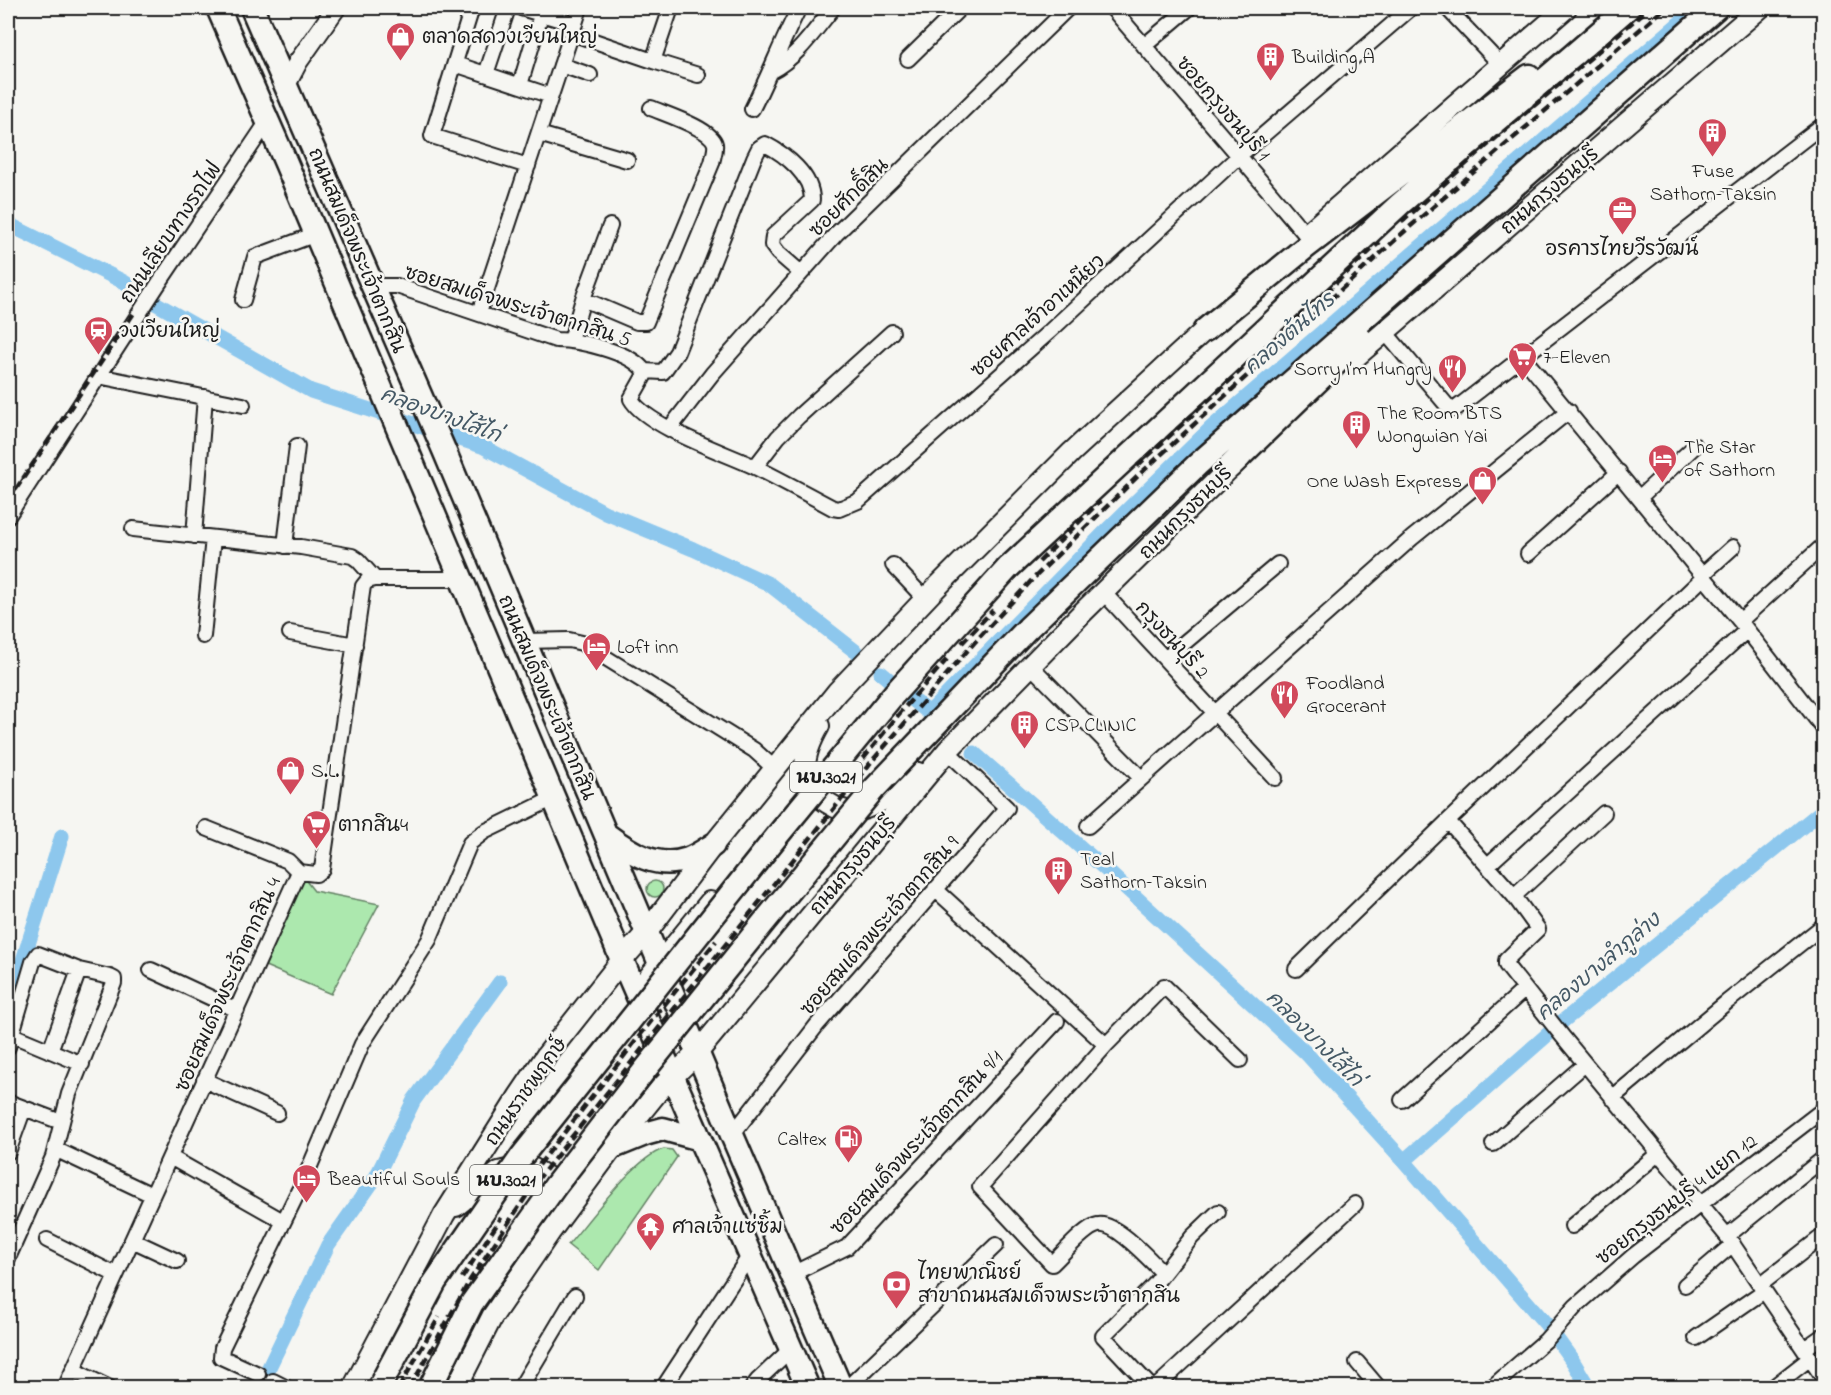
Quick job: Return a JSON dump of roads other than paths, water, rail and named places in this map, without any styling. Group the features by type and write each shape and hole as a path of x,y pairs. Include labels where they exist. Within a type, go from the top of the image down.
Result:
{"main road":[{"name":"ถนนสมเด็จพระเจ้าตากสิน","path":"218,8 316,234 622,960 644,993 672,1077 807,1388"},
{"name":"ถนนสมเด็จพระเจ้าตากสิน","path":"252,8 432,420 732,1135 841,1388"},
{"path":"647,932 713,845 837,692 925,599 1072,452 1306,235 1566,8"},
{"name":"ถนนกรุงธนบุรี","path":"430,1388 472,1303 556,1185 672,1036 873,790 1028,628 1197,465 1716,8"},
{"name":"ถนนกรุงธนบุรี","path":"672,1077 698,1052 947,751 1230,466 1760,8"},
{"path":"1204,330 1306,247 1498,98 1622,13"},
{"name":"นบ.3021","path":"644,993 894,694 1008,568 1400,204 1622,13"},
{"path":"1230,466 1446,257 1507,191"},
{"path":"837,692 812,738 806,755 804,773 810,788 822,800 842,810 861,810 887,796 947,751"},
{"path":"644,993 661,962 785,815 801,804 822,800"},
{"path":"607,835 635,855 663,863 688,859 713,845"},
{"name":"นบ.3021","path":"622,960 647,932"},
{"name":"ถนนราชพฤกษ์","path":"352,1388 444,1215 491,1138 539,1066 622,960"},
{"name":"ถนนราชพฤกษ์","path":"380,1385 435,1282 522,1156 644,993"},
{"name":"นบ.3021","path":"456,1388 492,1317 550,1232 613,1147 672,1077"},
{"path":"613,1147 663,1128 700,1139"},
{"path":"444,1215 499,1172 527,1165 549,1178 560,1205 550,1232"}],"street":[{"path":"286,85 298,62 336,8"},
{"path":"472,8 432,136 528,166"},
{"path":"486,74 508,8"},
{"path":"521,8 652,61 698,75"},
{"path":"479,313 580,8"},
{"path":"652,61 671,8"},
{"path":"752,109 799,8"},
{"path":"771,71 784,65 796,53 833,8"},
{"path":"908,59 960,8"},
{"name":"ซอยศักดิ์สิน","path":"670,428 712,374 836,234 1068,8"},
{"name":"ซอยกรุงธนบุรี 1","path":"1112,8 1240,155 1306,235"},
{"path":"1144,46 1189,8"},
{"name":"ซอยศาลเจ้าอาเหนียว","path":"858,501 1049,332 1240,155 1411,8"},
{"path":"1447,8 1500,64"},
{"path":"520,86 541,15"},
{"path":"455,64 551,96"},
{"path":"561,65 590,75"},
{"path":"583,299 637,322 646,322 712,163 715,146 712,137 701,129 651,108"},
{"name":"ถนนเลียบทางรถไฟ","path":"8,516 157,286 268,121"},
{"path":"1384,332 1452,410 1824,124"},
{"path":"539,134 627,160"},
{"path":"644,371 663,372 677,352 754,158 759,148 765,144 796,166 812,190 812,200 773,236 772,245 778,253 801,273"},
{"path":"571,340 583,299 610,226"},
{"path":"243,300 255,257 316,234"},
{"name":"ซอยสมเด็จพระเจ้าตากสิน 5","path":"373,285 397,286 556,340 571,340 597,346 637,362 644,371 644,376 631,399 639,410 670,428 755,467 833,508 839,509 858,501"},
{"path":"755,467 778,437 799,416 892,332"},
{"path":"1522,356 1640,497 1824,729"},
{"path":"98,376 243,405"},
{"path":"194,536 205,397"},
{"path":"1088,826 1412,538 1569,411"},
{"path":"285,546 297,446"},
{"path":"1640,497 1695,446"},
{"path":"1528,554 1619,472"},
{"path":"133,529 352,555 375,579 461,579"},
{"path":"203,636 213,538"},
{"path":"1488,865 1743,625 1824,545"},
{"path":"1296,969 1733,547"},
{"path":"1165,659 1278,564"},
{"path":"893,565 925,599"},
{"name":"ซอยสมเด็จพระเจ้าตากสิน 4","path":"65,1388 299,872 316,873 322,869 363,586 367,581 375,579"},
{"name":"กรุงธนบุรี 2","path":"1103,592 1275,778"},
{"path":"290,633 355,645"},
{"path":"525,641 569,640 582,643 753,750 776,769"},
{"path":"1030,665 1141,778"},
{"name":"ซอยสมเด็จพระเจ้าตากสิน 9","path":"732,1135 817,1025 1007,807 947,751"},
{"path":"258,1374 221,1357 222,1348 302,1185 362,1044 429,940 470,843 484,831 554,798"},
{"path":"1514,896 1604,813"},
{"path":"1448,821 1514,896 1538,929 1505,963 1612,1098 1730,1240 1824,1379"},
{"path":"206,828 288,861 299,872"},
{"path":"935,889 1106,1045"},
{"path":"1612,1098 1824,925"},
{"path":"8,1258 55,1149 69,1094 114,980 79,970 38,954 33,962 9,1041"},
{"path":"50,1051 79,970"},
{"path":"151,970 237,1010"},
{"path":"1163,1273 1123,1236 1105,1225 1096,1225 1087,1231 1052,1264 980,1187 1106,1045 1164,986 1240,1060"},
{"path":"1402,1100 1525,989"},
{"name":"ซอยสมเด็จพระเจ้าตากสิน 9/1","path":"792,1274 847,1247 1057,1021"},
{"path":"9,1041 17,1037 82,1064"},
{"path":"1492,1144 1585,1064"},
{"path":"204,1080 277,1113"},
{"path":"8,1102 61,1122"},
{"path":"8,1152 24,1108"},
{"name":"ซอยกรุงธนบุรี 4 แยก 12","path":"1491,1388 1546,1340 1576,1305 1633,1256 1824,1109"},
{"path":"55,1149 153,1196"},
{"path":"1572,1226 1659,1153"},
{"path":"170,1157 283,1221"},
{"path":"1685,1285 1730,1240 1824,1158"},
{"path":"1218,1212 1192,1237 1163,1273 1104,1336 1153,1388 1354,1204"},
{"path":"1696,1338 1762,1288 1824,1235"},
{"path":"47,1240 116,1275"},
{"path":"132,1240 177,1262"},
{"path":"847,1388 996,1245"},
{"path":"663,1388 750,1255"},
{"path":"520,1388 575,1296"},
{"path":"1772,1388 1824,1335"},
{"path":"752,1388 791,1348"},
{"path":"1358,1362 1379,1388"},
{"path":"73,1370 110,1388"},
{"path":"273,1381 287,1388"}],"waterway":[{"name":"คลองต้นไทร","path":"929,713 1110,527 1210,429 1697,8"},
{"name":"คลองบางไส้ไก่","path":"8,224 124,282 157,304 311,391 482,446 606,513 769,584 855,651"},
{"name":"คลองบางไส้ไก่","path":"881,673 935,718"},
{"name":"คลองบางไส้ไก่","path":"974,753 1104,868 1306,1053 1546,1324 1589,1388"},
{"name":"คลองบางลำภูล่าง","path":"1404,1161 1563,1021 1824,809"},
{"path":"8,1008 62,836"},
{"path":"259,1388 328,1245 376,1177 414,1100 500,982"}],"railway":[{"path":"1402,222 1476,155 1649,8"},
{"path":"410,1388 470,1280 535,1183 872,761 974,643 1032,580 1141,473 1405,231 1665,8"},
{"path":"1137,466 1380,242"},
{"path":"8,501 134,313"},
{"path":"1039,562 1100,501"},
{"path":"962,643 993,610"},
{"path":"863,759 948,658"},
{"path":"539,1165 716,941"},
{"path":"462,1278 501,1218"},
{"path":"399,1388 439,1317"}],"place":[{"name":"ตลาดสดวงเวียนใหญ่","path":"401,62"},
{"name":"Building A","path":"1271,82"},
{"name":"Fuse Sathorn–Taksin","path":"1713,158"},
{"name":"อรคารไทยวีรวัฒน์","path":"1622,236"},
{"name":"วงเวียนใหญ่","path":"98,356"},
{"name":"7-Eleven","path":"1522,382"},
{"name":"Sorry I’m Hungry","path":"1453,394"},
{"name":"The Room BTS Wongwian Yai","path":"1356,450"},
{"name":"The Star of Sathorn","path":"1663,484"},
{"name":"One Wash Express","path":"1483,506"},
{"name":"Loft inn","path":"596,672"},
{"name":"Foodland Grocerant","path":"1285,720"},
{"name":"CSP CLINIC","path":"1024,750"},
{"name":"S.L.","path":"290,796"},
{"name":"ตากสิน4","path":"317,850"},
{"name":"Teal Sathorn–Taksin","path":"1059,896"},
{"name":"Caltex","path":"848,1164"},
{"name":"Beautiful Souls","path":"307,1204"},
{"name":"ศาลเจ้าแซ่ซิ้ม","path":"651,1252"},
{"name":"ไทยพาณิชย์ สาขาถนนสมเด็จพระเจ้าตากสิน","path":"897,1310"}]}
